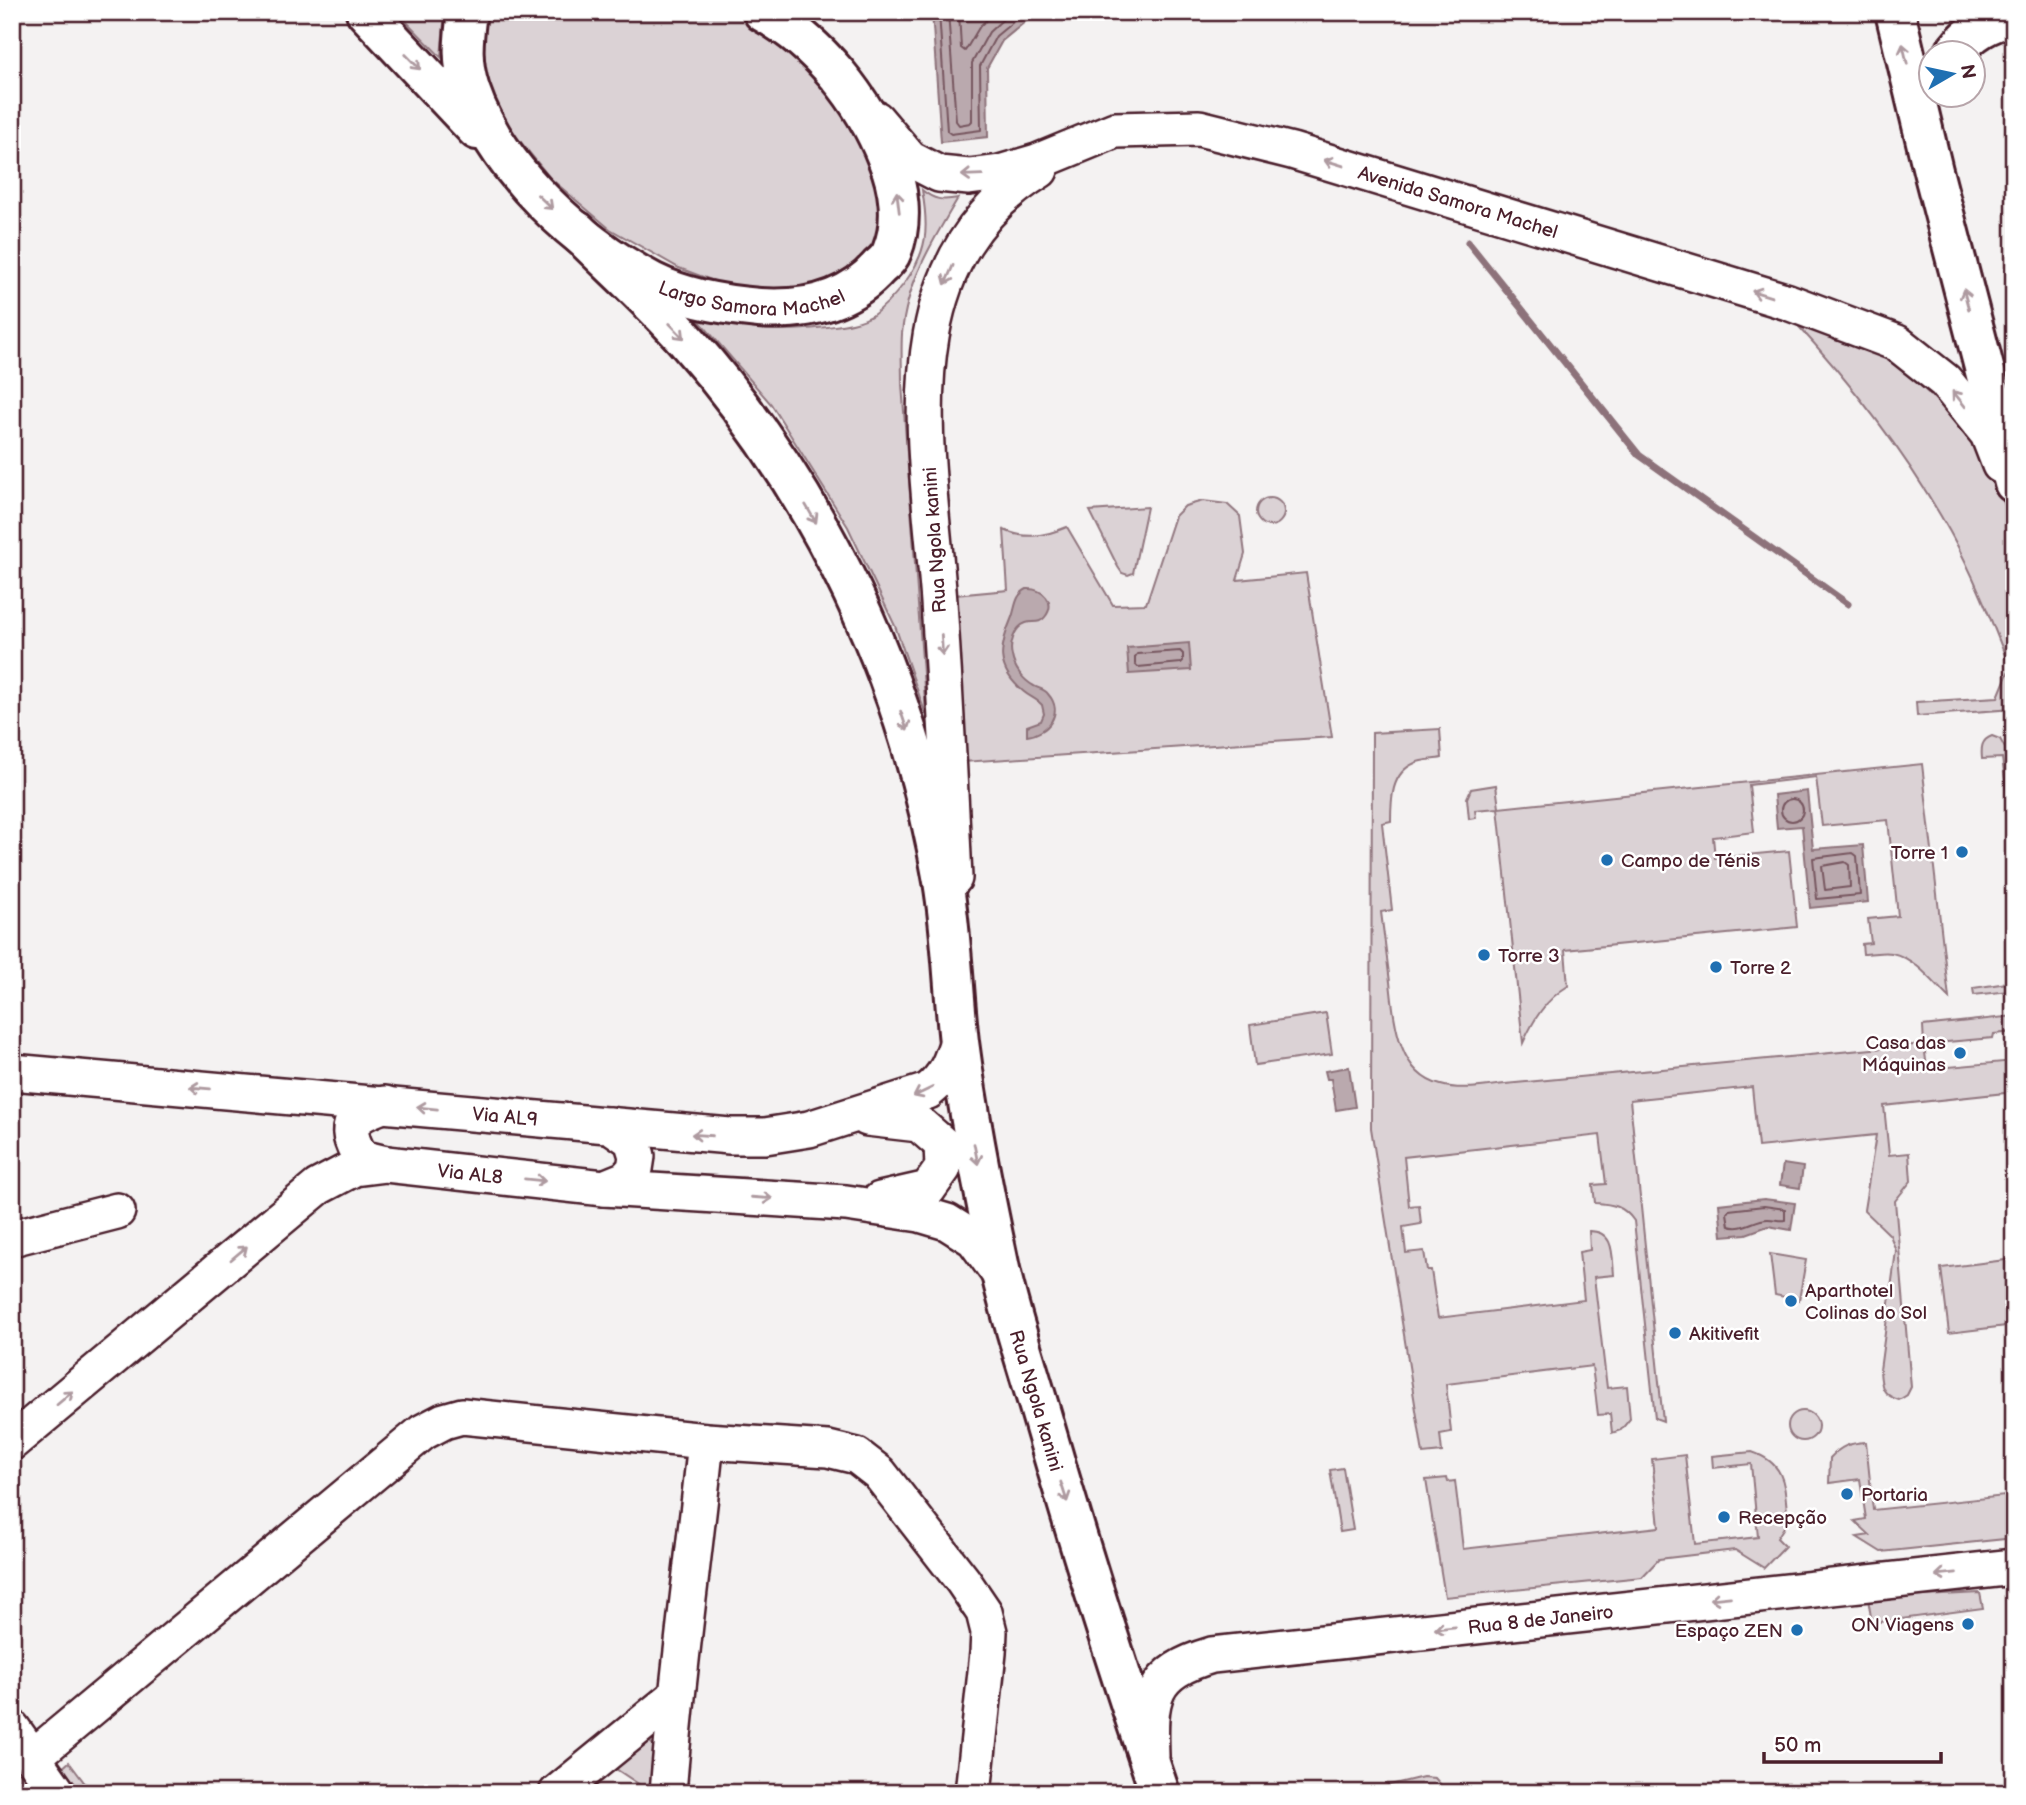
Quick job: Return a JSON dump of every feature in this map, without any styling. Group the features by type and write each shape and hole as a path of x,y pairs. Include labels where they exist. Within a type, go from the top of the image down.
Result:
{"main road":[{"path":"366,12 508,163"},
{"name":"Largo Samora Machel","path":"467,12 462,50 470,90 508,163 545,203 616,260 654,283 732,306 788,310 834,301 870,278 892,253 900,215 895,178 881,141 851,90 820,57 779,21 763,12"},
{"path":"1895,12 1933,171 2014,483"},
{"path":"1966,38 1991,22 2014,15"},
{"path":"1933,171 1934,108"},
{"name":"Rua Ngola kanini","path":"577,230 684,338 734,398 780,460 841,566 880,652 907,730 928,807 943,884 971,1125 1001,1276 1058,1474 1156,1780"}],"street":[{"name":"Avenida Samora Machel","path":"851,90 910,159 939,174 970,177 1000,173 1037,162 1115,130 1199,128 1305,155 1788,302 1897,343 1945,381 1988,434 2014,501"},
{"name":"Rua Ngola kanini","path":"956,998 956,897 944,676 924,424 925,373 933,322 947,279 967,238 991,208 1027,178 1082,144"},
{"name":"Via AL9","path":"12,1072 692,1134 765,1136 809,1129 928,1091 939,1083 949,1068 959,1038"},
{"path":"386,1104 360,1113 351,1125 351,1141 361,1157 386,1164"},
{"path":"846,1117 893,1119 919,1124 942,1143 943,1168 929,1189 893,1199 846,1203"},
{"path":"604,1188 626,1180 635,1169 637,1156 632,1140 610,1125"},
{"name":"Via AL8","path":"12,1442 317,1187 354,1168 386,1164 604,1188 846,1203 920,1214 947,1222 974,1239 1001,1276"},
{"path":"12,1238 117,1211"},
{"path":"33,1757 423,1432 444,1421 462,1416 706,1441 828,1449 857,1456 878,1473 984,1612 989,1632 973,1793"},
{"path":"668,1793 676,1696 695,1554 706,1441"},
{"name":"Rua 8 de Janeiro","path":"1156,1780 1151,1714 1162,1680 1189,1661 1212,1655 2014,1567"},
{"path":"557,1793 676,1696"},
{"path":"12,1728 58,1793"}],"shaded area":[{"path":"397,12 445,12 441,57"},
{"path":"485,12 732,12 779,41 833,96 874,158 885,197 882,237 839,283 767,290 722,284 679,268 610,229 550,178 510,129 493,97 483,60 481,27"},
{"path":"922,190 939,199 958,198 930,246 915,280 902,334 902,384 926,715 895,626 848,527 771,404 691,311 726,323 774,330 827,327 868,318 896,293 918,262 926,228"},
{"path":"1792,319 1857,341 1906,372 1959,422 1996,482 2014,529 2014,709 1917,716 1916,702 1998,697 2010,668 1967,565 1933,503 1877,421 1836,368"},
{"path":"1270,498 1280,502 1284,512 1280,522 1270,526 1260,522 1256,512 1260,502"},
{"path":"1203,501 1227,504 1240,516 1245,554 1237,580 1306,573 1332,737 963,762 955,595 1008,590 1004,530 1036,536 1067,527 1113,605 1146,604 1175,516 1185,506"},
{"path":"1147,507 1133,573 1128,575 1122,573 1118,567 1090,511"},
{"path":"1440,729 1442,758 1418,762 1401,773 1394,788 1391,821 1382,823 1392,910 1381,912 1393,1012 1400,1043 1415,1069 1426,1079 1449,1087 1473,1088 1924,1044 1927,1069 2014,1061 2014,1092 1884,1106 1889,1155 1909,1153 1911,1181 1895,1201 1911,1387 1907,1395 1899,1400 1893,1398 1886,1393 1881,1381 1880,1370 1896,1251 1890,1235 1864,1210 1876,1135 1758,1147 1752,1087 1630,1100 1663,1421 1655,1418 1634,1221 1618,1207 1595,1203 1593,1185 1606,1184 1600,1135 1404,1157 1409,1206 1419,1205 1421,1224 1403,1227 1406,1253 1424,1251 1427,1270 1431,1270 1438,1318 1584,1300 1579,1252 1590,1250 1589,1231 1604,1235 1612,1252 1614,1275 1594,1277 1607,1388 1627,1386 1630,1419 1621,1430 1612,1433 1610,1414 1598,1415 1592,1366 1446,1384 1451,1432 1440,1434 1442,1452 1423,1454 1371,1128 1372,733"},
{"path":"1992,736 2000,739 2005,748 2014,819 2014,848 2002,758 1982,759 1982,745"},
{"path":"1922,764 1949,998 1923,971 1908,960 1889,952 1863,954 1862,944 1871,943 1868,919 1898,916 1888,820 1822,826 1816,777 1749,785 1754,832 1713,837 1715,858 1789,851 1797,927 1565,950 1568,986 1553,997 1541,1011 1523,1043 1498,808 1475,810 1476,818 1469,819 1467,798 1471,789 1496,785 1499,808"},
{"path":"2014,982 2014,990 1974,995 1973,988"},
{"path":"1326,1013 1332,1054 1255,1065 1250,1025"},
{"path":"2014,1016 2014,1032 1994,1034 1993,1038 1924,1044 1923,1026"},
{"path":"1770,1254 1806,1260 1799,1300 1775,1295"},
{"path":"2014,1259 2014,1325 1949,1333 1941,1268"},
{"path":"1803,1411 1814,1415 1818,1426 1814,1437 1803,1441 1792,1437 1788,1426 1792,1415"},
{"path":"1866,1442 1873,1510 2014,1495 2014,1538 1881,1552 1857,1537 1870,1535 1855,1521 1866,1519 1860,1479 1829,1483 1830,1458 1846,1446"},
{"path":"1752,1452 1764,1457 1778,1470 1786,1498 1788,1521 1777,1538 1785,1546 1764,1568 1735,1550 1659,1559 1642,1577 1445,1597 1426,1480 1447,1478 1448,1482 1455,1481 1463,1549 1659,1527 1652,1459 1685,1455 1695,1544 1758,1537 1751,1464 1713,1468 1712,1456"},
{"path":"1343,1468 1353,1530 1340,1532 1330,1470"},
{"path":"1980,1593 1983,1608 1872,1623 1868,1599"},
{"path":"648,1741 659,1749 652,1793 610,1765"},
{"path":"12,1753 33,1779 22,1787 12,1774"},
{"path":"69,1762 92,1793 76,1793 60,1770"},
{"path":"1423,1777 1435,1778 1448,1793 1380,1793 1386,1786"}],"water":[{"path":"932,12 1037,12 1002,41 987,68 988,137 941,142"},
{"path":"1027,589 1038,591 1046,597 1049,601 1048,611 1041,621 1026,623 1018,628 1011,652 1020,673 1030,683 1047,692 1055,708 1047,727 1027,736 1027,726 1041,721 1044,714 1042,705 1024,692 1008,675 1002,648 1016,601"},
{"path":"1189,643 1191,670 1129,674 1127,648"},
{"path":"1807,791 1813,849 1863,845 1868,902 1810,908 1802,826 1777,828 1774,795"},
{"path":"1349,1067 1355,1107 1336,1110 1331,1079 1327,1079 1325,1071"},
{"path":"1783,1164 1803,1167 1800,1188 1780,1185"},
{"path":"1764,1199 1795,1203 1791,1230 1768,1226 1746,1234 1722,1236 1719,1204"}],"waterway":[{"path":"1468,242 1639,455 1848,604"}],"place":[{"name":"Torre 1","path":"1962,852"},
{"name":"Campo de Ténis","path":"1607,860"},
{"name":"Torre 3","path":"1484,955"},
{"name":"Torre 2","path":"1716,967"},
{"name":"Casa das Máquinas","path":"1960,1053"},
{"name":"Aparthotel Colinas do Sol","path":"1791,1301"},
{"name":"Akitivefit","path":"1675,1333"},
{"name":"Portaria","path":"1847,1494"},
{"name":"Recepção","path":"1724,1517"},
{"name":"ON Viagens","path":"1968,1624"},
{"name":"Espaço ZEN","path":"1797,1630"}]}
